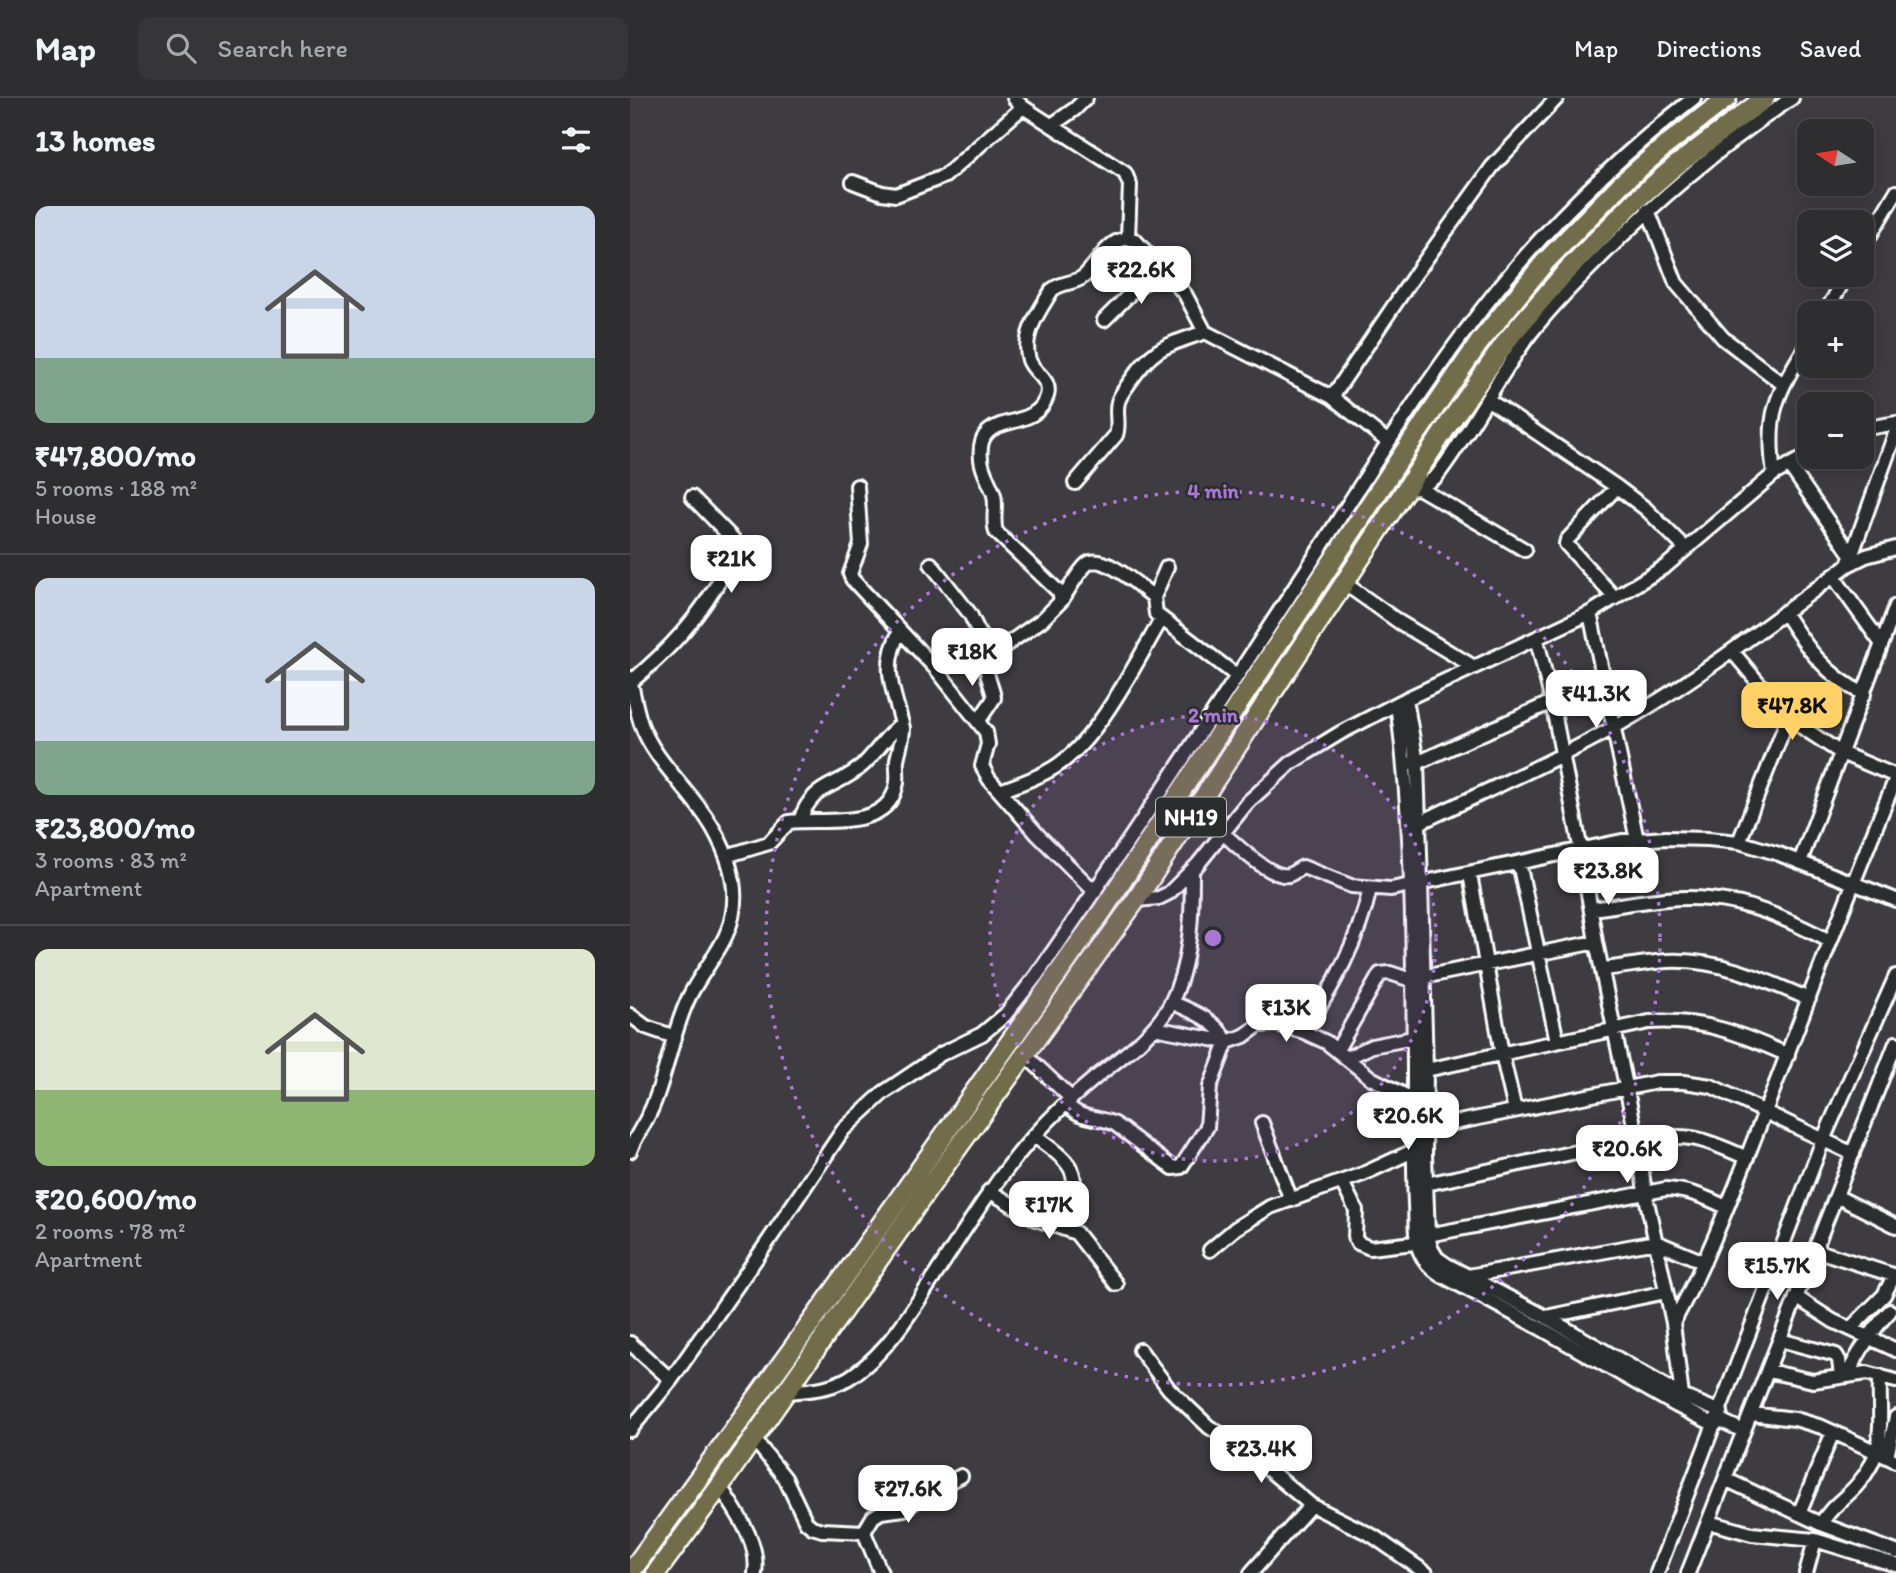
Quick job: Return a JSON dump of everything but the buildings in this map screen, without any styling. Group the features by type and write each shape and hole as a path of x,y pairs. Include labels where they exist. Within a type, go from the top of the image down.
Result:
{"highway":[{"name":"NH19","path":"630,1573 824,1305 1103,910 1479,343 1545,262 1621,184 1727,98"},
{"name":"NH19","path":"656,1573 1136,900 1344,583 1413,489 1508,339 1569,268 1646,191 1765,98"}],"street":[{"path":"1052,125 1086,98"},
{"path":"1332,397 1416,272 1477,188 1505,152 1557,98"},
{"path":"1413,489 1436,477 1443,468 1517,352 1550,309 1648,210 1719,151 1792,98"},
{"path":"630,1430 670,1380 843,1130 884,1093 941,1054 982,1034 1005,1015 1095,892 1388,442 1469,327 1521,261 1585,193 1689,99"},
{"path":"853,182 882,193 896,194 945,176 1009,122 1019,103 1128,176 1128,238"},
{"path":"1874,229 1896,192"},
{"path":"1648,210 1676,283 1723,338 1783,384"},
{"path":"1061,601 1059,592 996,532 993,523 994,496 984,472 981,447 987,431 1030,417 1042,406 1047,383 1030,362 1029,337 1035,318 1052,290 1084,276 1110,246 1128,238 1135,240 1190,302 1205,332 1332,397 1388,442"},
{"path":"1104,320 1137,287 1163,272"},
{"path":"1075,483 1116,435 1117,404 1120,396 1148,358 1163,347 1205,332"},
{"path":"1774,474 1770,429 1774,408 1783,384 1797,361"},
{"path":"1488,398 1617,486 1646,509 1686,549"},
{"path":"1874,427 1896,423"},
{"path":"1850,560 1896,430"},
{"path":"1136,900 1159,898 1169,893 1192,871 1247,803 1291,763 1401,701 1590,613 1666,566 1774,474 1797,461"},
{"path":"1789,465 1850,560"},
{"path":"857,486 861,544 850,573 852,579 937,670 978,722 988,737 982,766 989,779 1038,835 1095,892"},
{"path":"1615,598 1566,544 1617,486"},
{"path":"1413,489 1525,550"},
{"path":"631,1142 653,1106 690,995 722,943 732,917 731,871 726,856 707,817 652,745 642,726 630,680 660,657 695,620 710,599 738,548 733,539 692,497"},
{"path":"1419,823 1613,728 1693,679 1833,576 1850,560 1896,548"},
{"path":"978,722 994,698 986,679 990,656 1042,620 1061,601 1084,567 1091,562 1098,561 1115,569 1154,597"},
{"path":"931,564 970,614 990,656"},
{"path":"1167,567 1154,597 1153,606 1161,620 1237,676"},
{"path":"1833,576 1881,643"},
{"path":"1344,583 1399,622 1474,667"},
{"path":"1800,862 1896,606"},
{"path":"1784,612 1809,651 1823,667 1836,679 1864,694"},
{"path":"1590,613 1637,840"},
{"path":"1000,791 1033,779 1056,766 1077,748 1112,701 1161,620"},
{"path":"726,856 769,843 789,822 854,820 869,815 891,800 896,788 897,759 903,736 888,673 890,655 900,631"},
{"path":"1536,640 1552,702 1596,942 1673,1323 1682,1396"},
{"path":"1673,1323 1704,1262 1747,1158 1851,883 1896,777 1841,753 1788,718 1732,651"},
{"path":"1401,701 1419,823 1416,885"},
{"path":"1411,763 1552,702"},
{"path":"1739,842 1788,718"},
{"path":"800,821 808,800 862,766 878,744 902,723"},
{"path":"1411,763 1417,979 1413,1100 1426,1184 1425,1240 1420,1253 1429,1266 1441,1275 1676,1406 1718,1418"},
{"path":"1223,833 1249,856 1278,873 1287,875 1303,867 1351,886 1370,889 1416,885 1622,841 1687,838 1739,842 1800,862 1896,900"},
{"path":"1519,863 1557,1041"},
{"path":"786,1392 817,1390 839,1384 858,1372 911,1312 989,1191 1034,1136 1069,1100 1154,1028 1180,982 1192,914 1192,871"},
{"path":"1469,874 1515,1110"},
{"path":"1304,1032 1329,995 1364,915 1370,889"},
{"path":"1592,909 1665,899 1710,899 1754,907 1830,941"},
{"path":"1342,1054 1380,974 1417,979 1596,942"},
{"path":"1603,970 1667,961 1702,962 1735,969 1809,999"},
{"path":"1657,1573 1823,1140 1896,976"},
{"path":"1417,979 1426,1070 1419,1130 1413,1151 1425,1240 1437,1258 1546,1317 1743,1431"},
{"path":"1024,1055 1069,1100 1080,1116 1104,1119 1115,1124 1169,1166 1178,1169 1202,1139 1207,1128 1210,1087 1227,1042 1222,1031 1205,1018 1171,1002"},
{"path":"630,1016 646,1027 675,1037"},
{"path":"1426,1070 1614,1029 1678,1020 1743,1034 1788,1055"},
{"path":"1154,1028 1227,1042 1268,1023 1304,1032 1342,1054 1371,1078 1413,1100"},
{"path":"1342,1054 1413,1038"},
{"path":"1688,1573 1896,1043"},
{"path":"1419,1130 1657,1082 1684,1082 1711,1086 1741,1098 1765,1113 1853,1154"},
{"path":"1262,1123 1292,1199"},
{"path":"1426,1184 1637,1139 1670,1135 1697,1137 1747,1158"},
{"path":"1034,1136 1064,1157 1072,1166 1072,1194 1058,1226"},
{"path":"1210,1250 1252,1217 1413,1151"},
{"path":"1342,1182 1356,1210 1355,1238 1358,1243 1370,1248 1425,1240 1645,1192 1685,1190 1726,1207"},
{"path":"989,1191 1036,1219 1076,1233 1116,1284"},
{"path":"1836,1196 1896,1226"},
{"path":"1468,1276 1657,1242 1704,1262"},
{"path":"1815,1251 1895,1276 1884,1295 1851,1328"},
{"path":"1546,1317 1666,1292"},
{"path":"1797,1297 1818,1313 1896,1350"},
{"path":"1844,1376 1868,1335 1890,1311"},
{"path":"1780,1340 1836,1355 1844,1376"},
{"path":"630,1343 670,1380"},
{"path":"1140,1350 1168,1389 1209,1427 1249,1453 1311,1505 1373,1536 1426,1573"},
{"path":"1768,1371 1813,1381 1867,1373 1896,1381"},
{"path":"1880,1376 1881,1436 1887,1457"},
{"path":"1751,1414 1795,1419 1833,1432 1887,1457"},
{"path":"1821,1524 1833,1506 1887,1457 1896,1417"},
{"path":"1799,1514 1833,1432"},
{"path":"753,1438 785,1478 806,1522 822,1530 864,1532"},
{"path":"864,1532 873,1517 881,1512 904,1509 961,1476"},
{"path":"1725,1479 1821,1524 1891,1563"},
{"path":"720,1486 751,1540 755,1573"},
{"path":"1251,1573 1311,1505"},
{"path":"1709,1522 1752,1534 1815,1540 1891,1563"},
{"path":"864,1532 881,1573"},
{"path":"1808,1572 1815,1540"}]}
